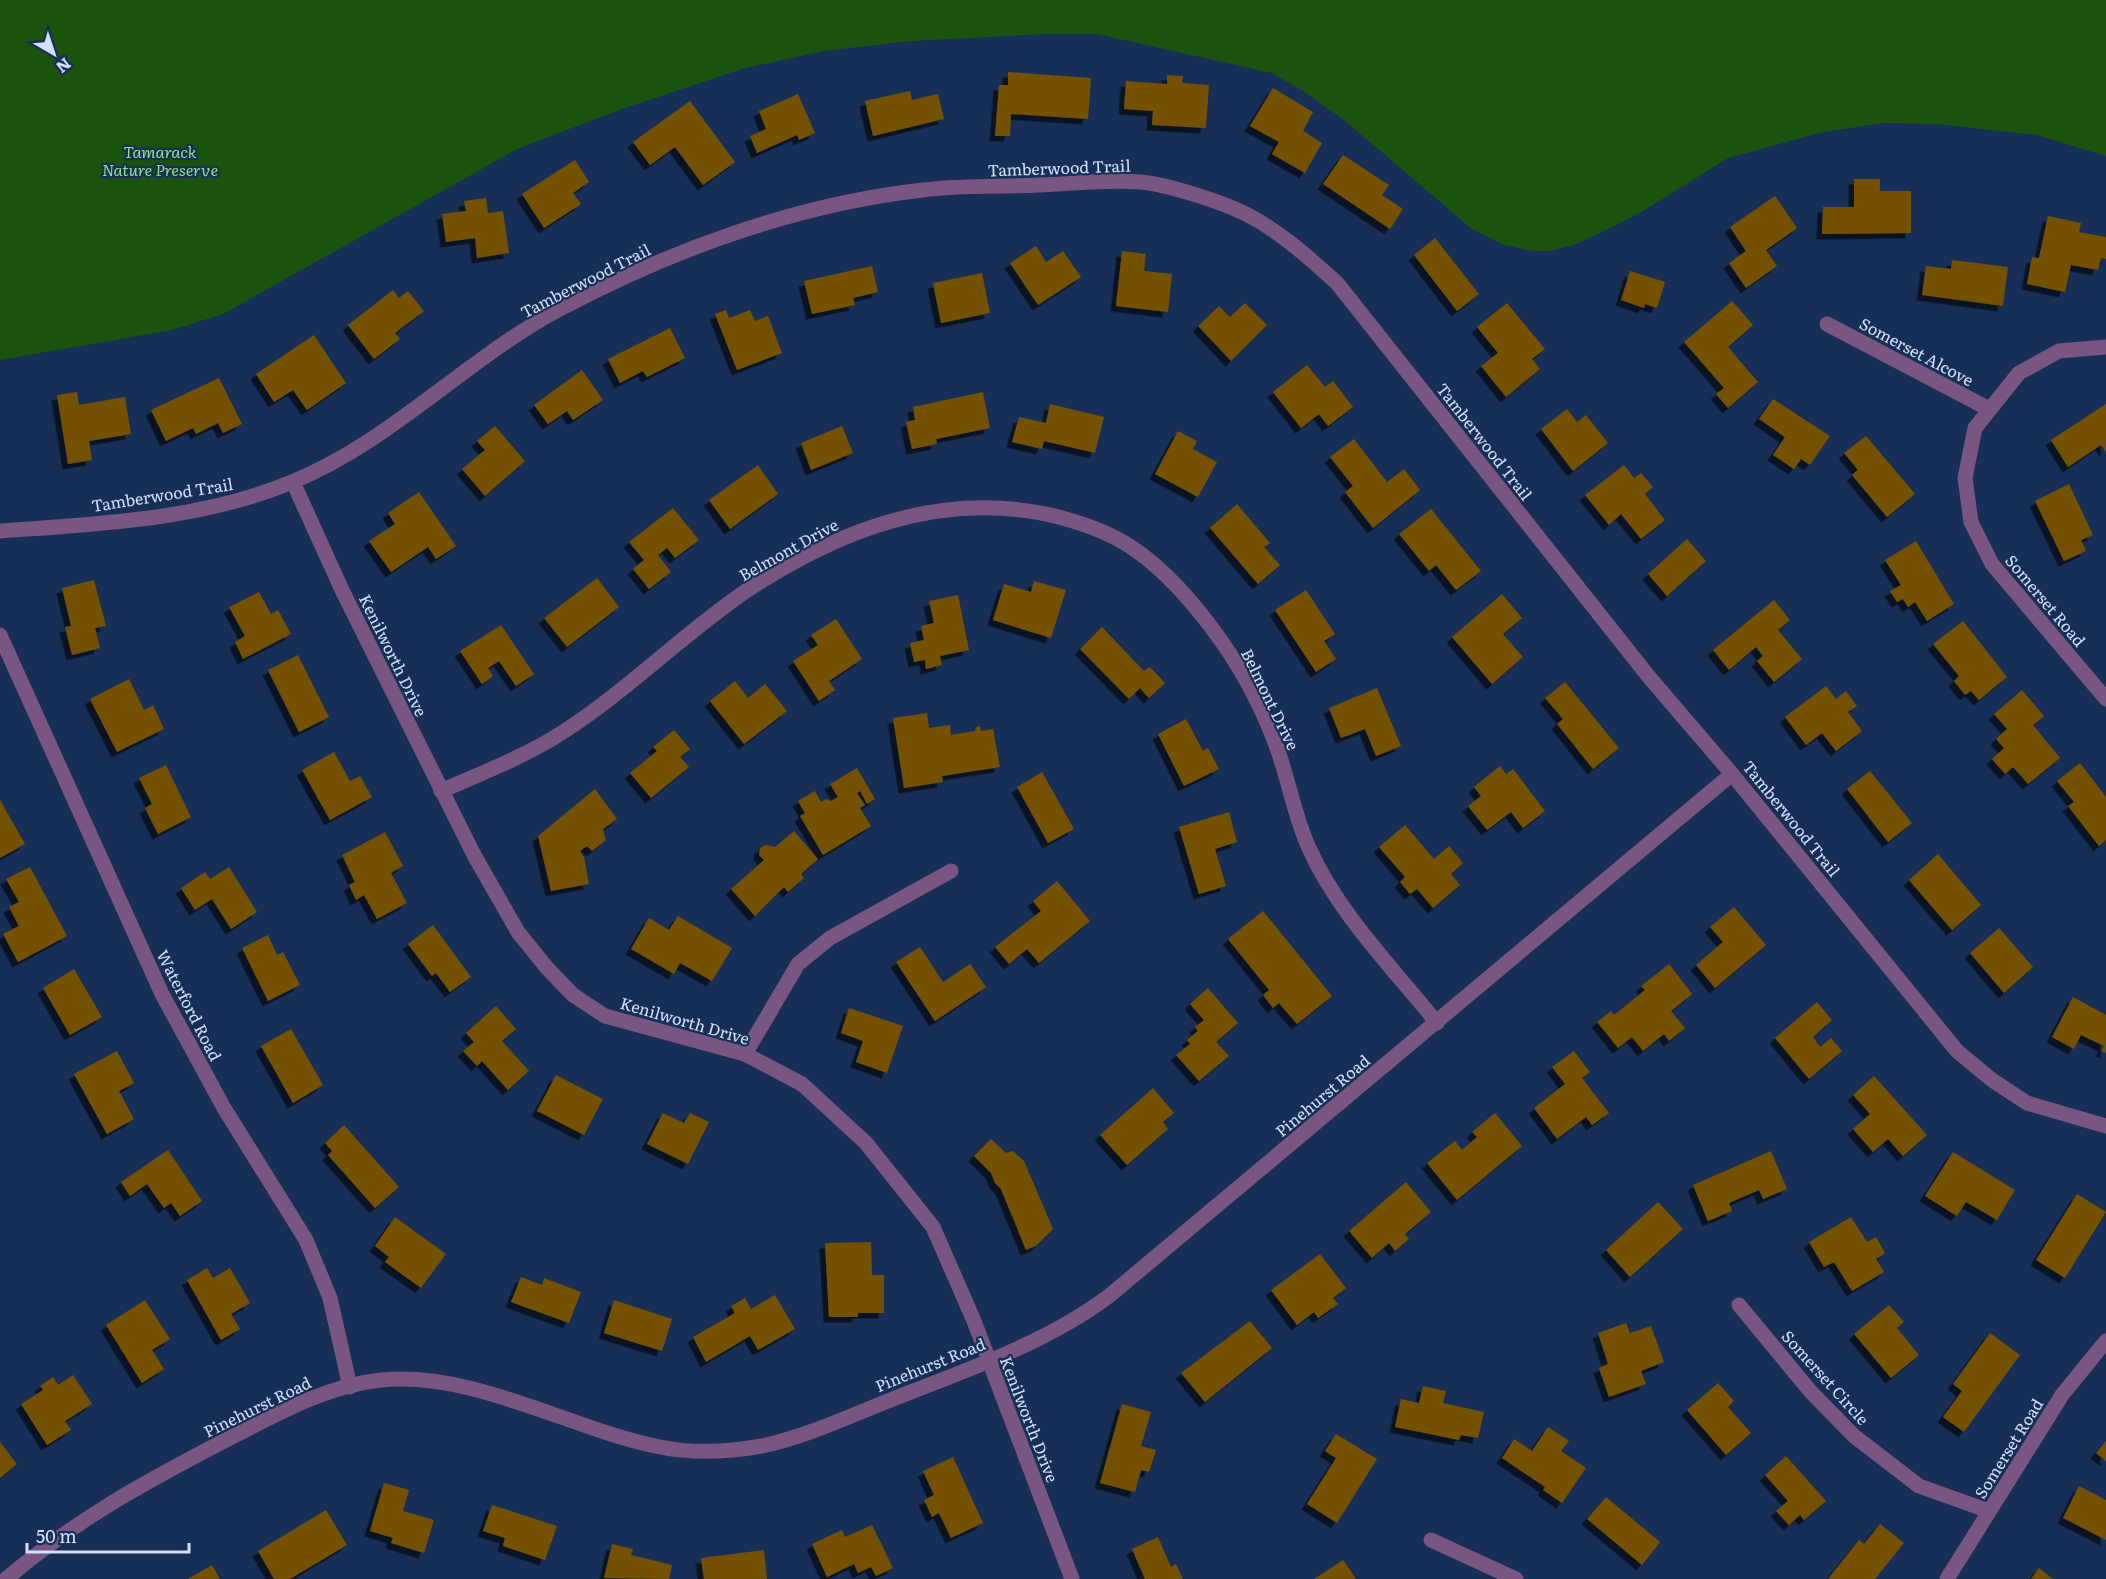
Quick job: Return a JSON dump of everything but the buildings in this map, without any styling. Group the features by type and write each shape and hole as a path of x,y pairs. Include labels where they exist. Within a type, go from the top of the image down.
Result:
{"street":[{"name":"Tamberwood Trail","path":"0,531 81,525 174,513 230,503 292,482 357,449 505,342 559,310 701,245 844,202 925,189 1142,182 1243,213 1290,241 1337,283 1649,677 1732,774 1957,1050 1992,1080 2027,1103 2106,1126"},
{"name":"Somerset Alcove","path":"1827,324 1989,409"},
{"name":"Somerset Road","path":"2106,347 2059,351 2019,373 1976,428 1965,478 1971,522 1992,564 2106,699"},
{"name":"Kenilworth Drive","path":"292,482 441,791 518,932 573,995 605,1016 745,1054 802,1084 858,1136 933,1227 974,1321 1072,1579"},
{"name":"Belmont Drive","path":"441,791 562,733 614,696 746,591 841,537 904,516 967,507 1022,509 1077,521 1133,549 1178,586 1224,644 1254,697 1279,753 1307,845 1330,890 1437,1023"},
{"name":"Waterford Road","path":"0,635 162,994 224,1108 306,1240 330,1298 351,1387"},
{"name":"Pinehurst Road","path":"6,1579 69,1529 127,1492 306,1399 351,1387 381,1380 428,1381 469,1389 660,1447 722,1452 789,1438 1053,1334 1094,1307 1437,1023 1732,774"},
{"path":"745,1054 798,964 830,938 951,871"},
{"name":"Somerset Circle","path":"1739,1305 1811,1392 1854,1436 1919,1486 1989,1511"},
{"name":"Somerset Road","path":"1947,1579 2062,1395 2106,1341"},
{"path":"1431,1540 1516,1579"}],"green space":[{"name":"Tamarack Nature Preserve","path":"0,0 2106,0 2106,156 2037,135 1937,124 1881,123 1819,133 1728,158 1643,211 1610,228 1574,245 1549,251 1533,251 1504,245 1472,229 1344,120 1303,91 1272,73 1097,34 1047,34 911,41 823,51 742,69 619,110 517,149 223,314 172,330 0,360"}]}
